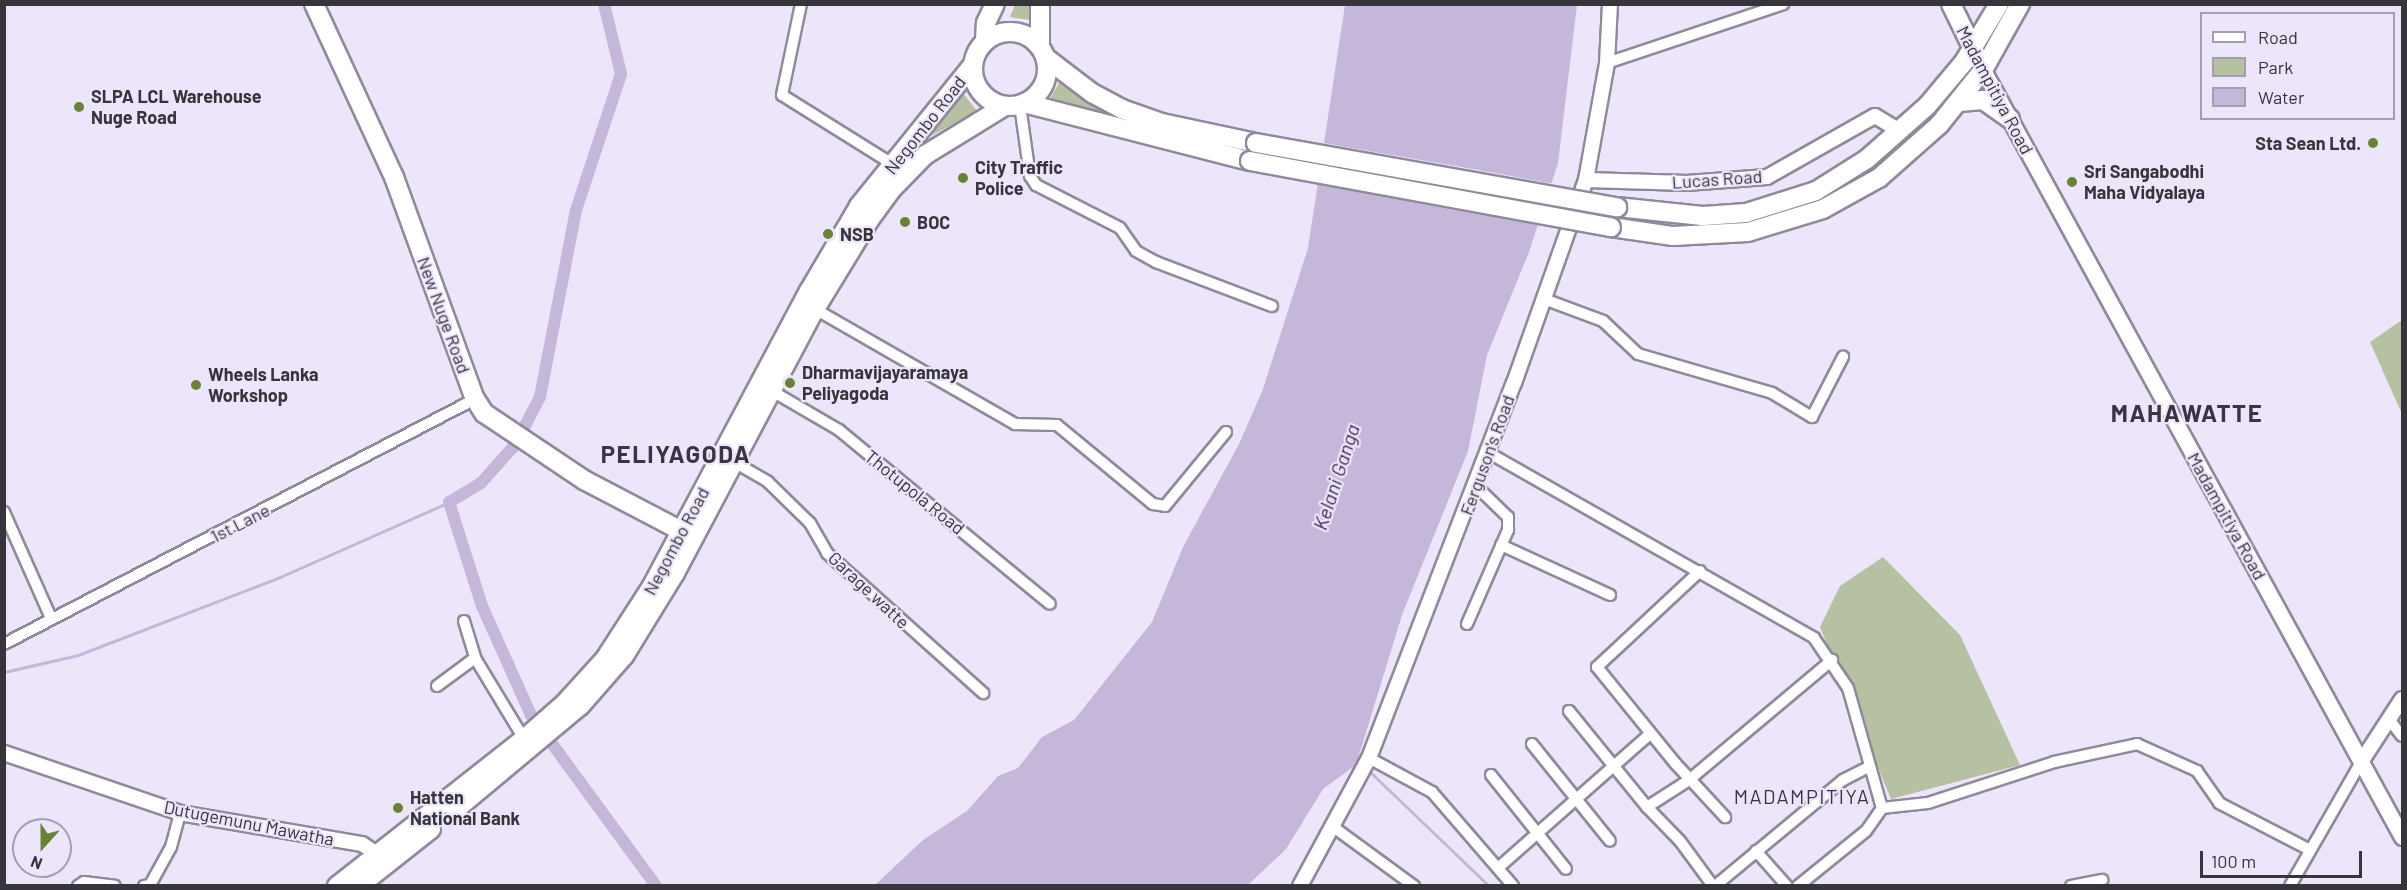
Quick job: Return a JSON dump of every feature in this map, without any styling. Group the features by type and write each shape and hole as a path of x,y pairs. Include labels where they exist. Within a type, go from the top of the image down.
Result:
{"main road":[{"name":"New Nuge Road","path":"314,4 394,177 475,399 496,423 540,453 687,535"},
{"path":"985,40 986,23 995,4"},
{"path":"1016,104 1043,85 1040,4"},
{"path":"1999,4 1973,48 1940,92 1867,159 1816,191 1746,213 1673,215 1617,207 1256,143 1162,123 1122,109 1078,84 1026,35 1014,32 1001,32 985,40 976,52 972,66 981,92 1016,104 1250,161 1611,227 1673,236 1748,232 1823,209 1879,178 1960,102 1983,70 2020,4"},
{"path":"1955,13 1971,27 1989,22"},
{"name":"Madampitiya Road","path":"1955,13 1983,70 2403,837"},
{"name":"Negombo Road","path":"337,885 383,858 529,740 580,706 624,656 808,291 859,206 972,66"},
{"path":"1960,102 1983,100 2010,119"},
{"name":"Negombo Road","path":"687,535 734,462 815,309 865,227 909,169 946,139 1016,104"},
{"name":"Negombo Road","path":"359,885 383,858"}],"street":[{"path":"801,4 782,82 782,95 894,165"},
{"name":"Ferguson's Road","path":"1300,885 1369,758 1477,487 1586,180 1607,63 1610,4"},
{"path":"1607,63 1783,4"},
{"path":"1016,104 1030,176 1036,186 1120,228 1136,251 1156,262 1272,306"},
{"name":"Lucas Road","path":"1586,180 1687,183 1767,177 1875,116 1900,131"},
{"path":"1544,299 1603,321 1638,354 1772,393 1812,417 1843,357"},
{"path":"815,309 1015,424 1057,425 1153,504 1165,506 1226,432"},
{"name":"Thotupola Road","path":"772,391 839,430 1050,604"},
{"name":"1st Lane","path":"4,644 301,492 475,399"},
{"path":"1489,453 1700,571 1814,638 1832,660 1848,687 1882,808"},
{"name":"Garage watte","path":"734,462 768,482 810,523 826,553 983,693"},
{"path":"1467,624 1508,530 1508,517 1477,487"},
{"path":"4,512 51,618"},
{"path":"1501,545 1610,595"},
{"path":"1700,571 1597,667 1689,780 1725,817"},
{"path":"464,621 475,658 529,740"},
{"path":"437,686 475,658"},
{"path":"1647,807 1689,780 1832,660"},
{"path":"2290,885 2361,762 2403,699"},
{"path":"1569,711 1647,807 1680,841 1714,885 1843,780 1870,766"},
{"path":"2389,719 2403,736"},
{"path":"1498,868 1575,796 1650,734"},
{"path":"1532,744 1610,841"},
{"path":"1798,885 1866,831 1882,808 1928,802 2054,762 2137,744 2197,771 2219,803 2310,850"},
{"name":"Dutugemunu Mawatha","path":"4,753 180,813 362,844 383,858"},
{"path":"1369,758 1432,792 1513,885"},
{"path":"1491,776 1566,869"},
{"path":"144,885 150,885 171,847 180,813"},
{"path":"1332,826 1414,885"},
{"path":"1756,851 1787,885"},
{"path":"2071,885 2102,880"},
{"path":"78,885 84,882 115,885"}],"green space":[{"path":"1015,5 1029,5 1030,20 1010,17"},
{"path":"1060,81 1093,104 1130,122 1049,101"},
{"path":"962,92 977,111 927,138 952,107"},
{"path":"2402,320 2402,414 2370,342"},
{"path":"1883,557 1960,635 2020,765 1891,799 1820,627 1840,586"}],"water":[{"name":"Kelani Ganga","path":"1345,5 1577,5 1558,163 1529,252 1487,355 1468,451 1402,615 1356,765 1323,789 1286,849 1248,885 874,886 923,840 967,811 998,776 1018,768 1042,737 1074,720 1152,622 1183,547 1239,444 1263,389 1308,248"}],"pier":[{"path":"1323,143 1554,184 1541,225 1454,210 1317,184"}],"waterway":[{"path":"604,4 621,74 576,210 540,397 515,445 481,483 449,502 482,606 531,715 656,886"},
{"path":"4,672 78,655 280,577 449,502"},
{"path":"1367,769 1489,886"}],"place":[{"name":"SLPA LCL Warehouse Nuge Road","path":"79,107"},
{"name":"Sta Sean Ltd.","path":"2373,143"},
{"name":"City Traffic Police","path":"963,178"},
{"name":"Sri Sangabodhi Maha Vidyalaya","path":"2072,182"},
{"name":"BOC","path":"905,222"},
{"name":"NSB","path":"828,234"},
{"name":"Dharmavijayaramaya Peliyagoda","path":"790,383"},
{"name":"Wheels Lanka Workshop","path":"196,385"},
{"name":"Hatten National Bank","path":"398,808"}],"district":[{"name":"MAHAWATTE","path":"2187,413"},
{"name":"PELIYAGODA","path":"676,454"},
{"name":"MADAMPITIYA","path":"1802,796"}]}
